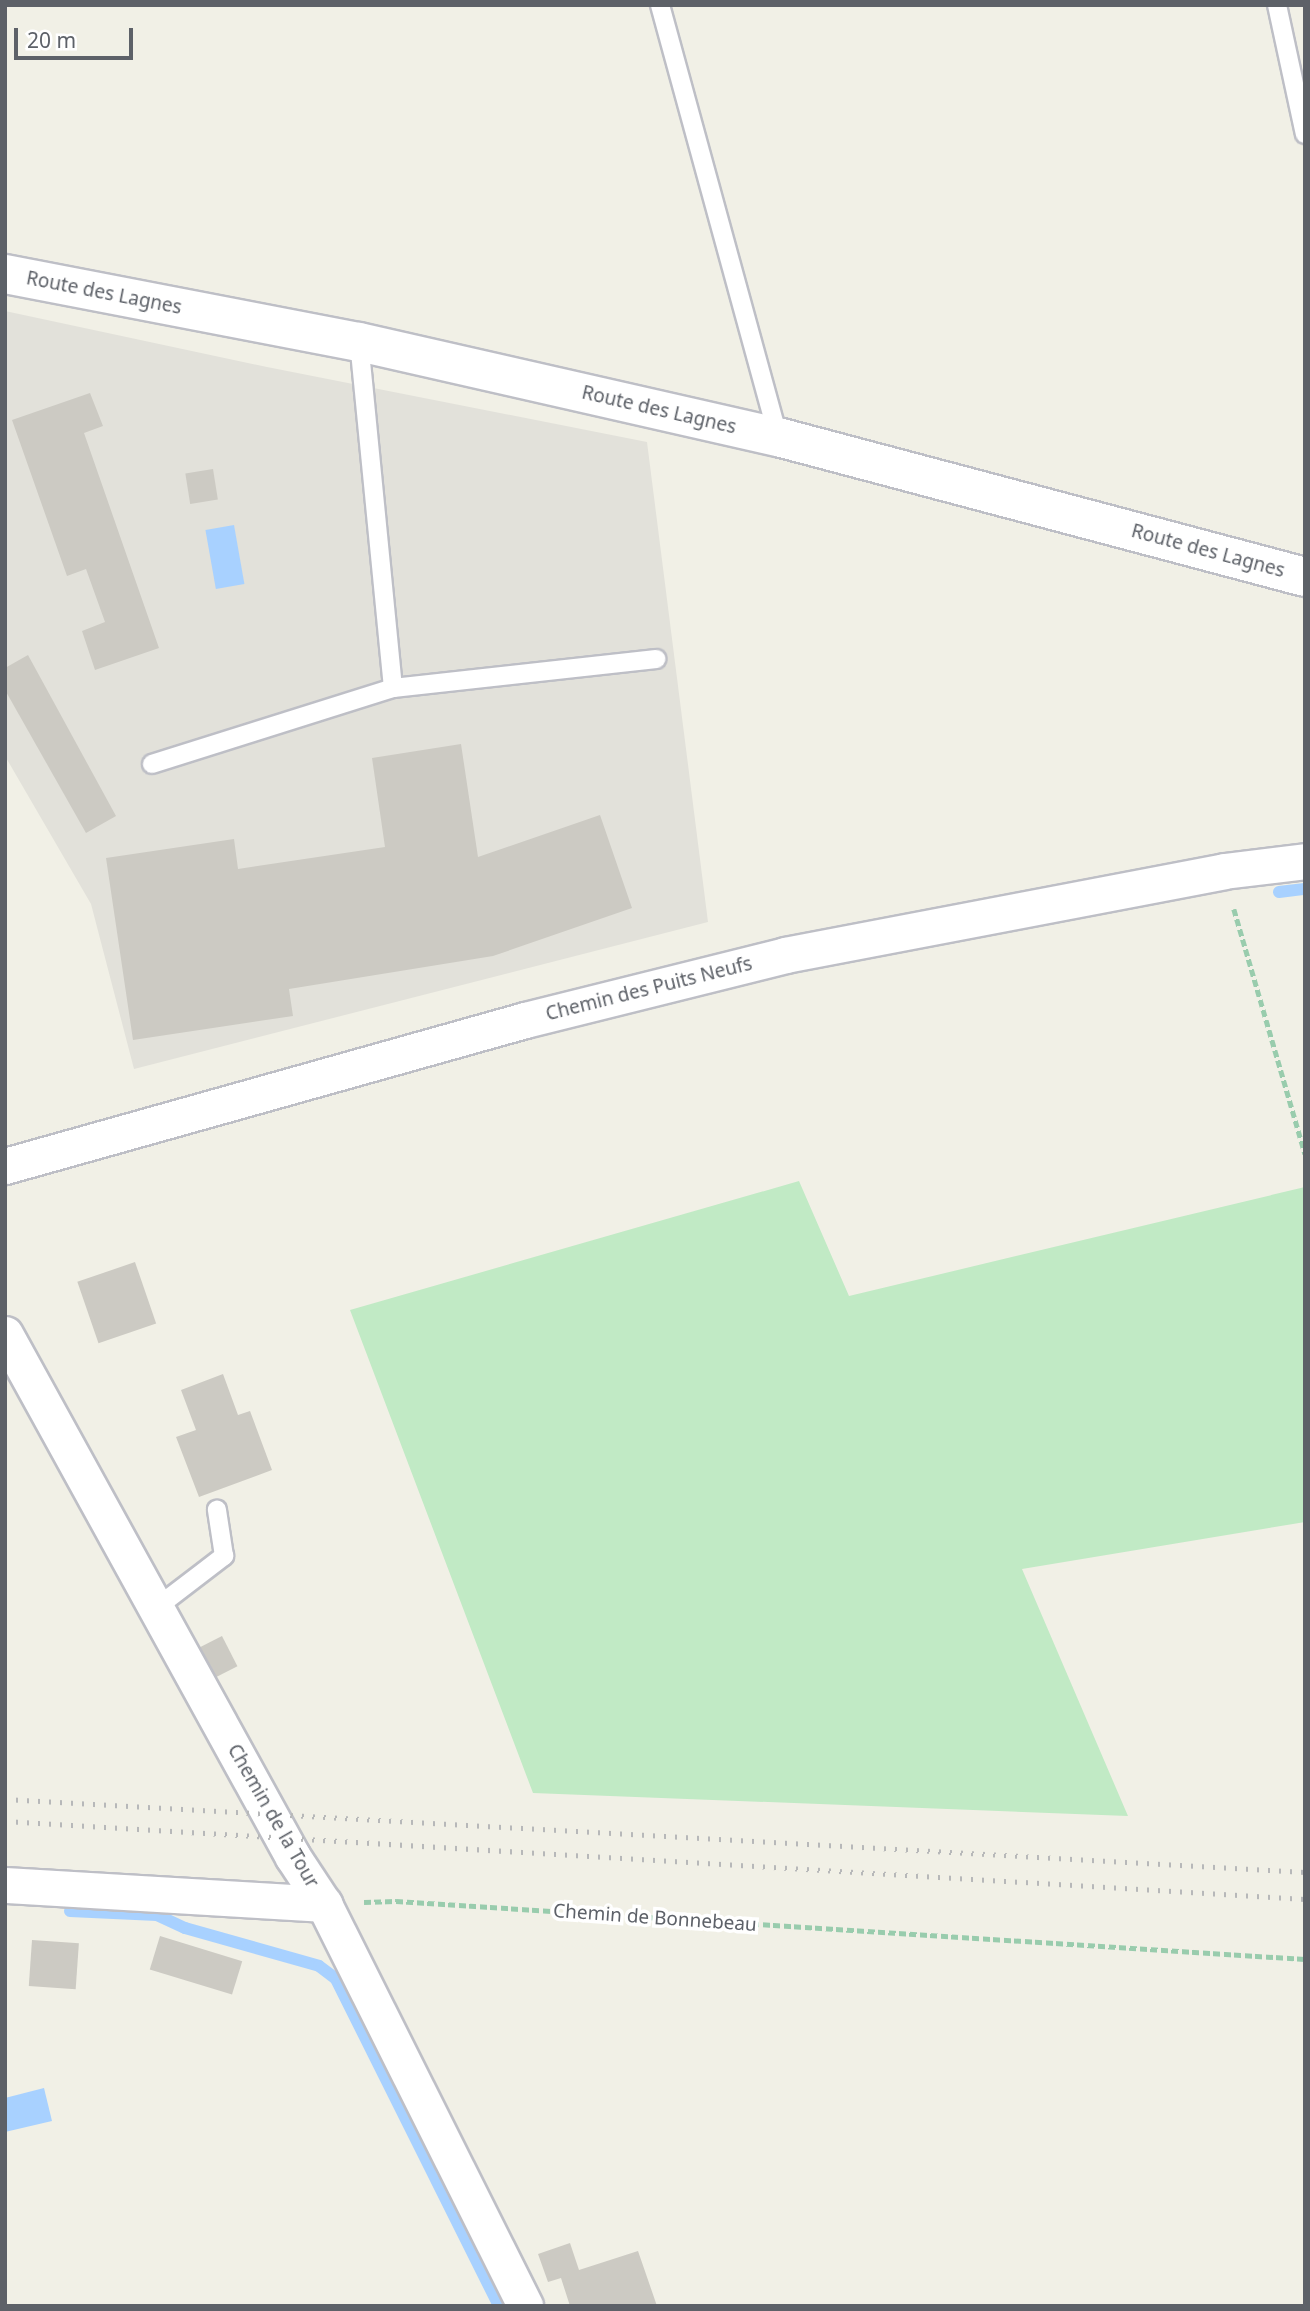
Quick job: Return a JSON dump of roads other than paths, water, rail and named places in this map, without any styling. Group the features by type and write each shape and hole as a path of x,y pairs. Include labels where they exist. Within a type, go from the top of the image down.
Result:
{"street":[{"name":"Route des Lagnes","path":"5,274 359,342 778,437 1305,578"},
{"name":"Chemin des Puits Neufs","path":"5,1166 525,1020 785,955 1224,871 1305,861"},
{"name":"Chemin de la Tour","path":"5,1335 293,1857 324,1904 525,2306"},
{"path":"5,1885 324,1904"}],"lane":[{"path":"660,5 778,437"},
{"path":"1277,5 1305,134"},
{"path":"359,342 393,688"},
{"path":"152,764 393,688 656,659"},
{"path":"156,1608 224,1556 218,1510"}],"water":[{"path":"234,525 244,584 216,589 205,530"},
{"path":"44,2088 52,2121 5,2132 5,2098"}],"waterway":[{"path":"1279,892 1305,889"},
{"path":"70,1911 157,1915 185,1928 319,1966 336,1979 499,2306"}],"railway":[{"path":"5,1799 1305,1872"},
{"path":"5,1821 1305,1899"}]}
